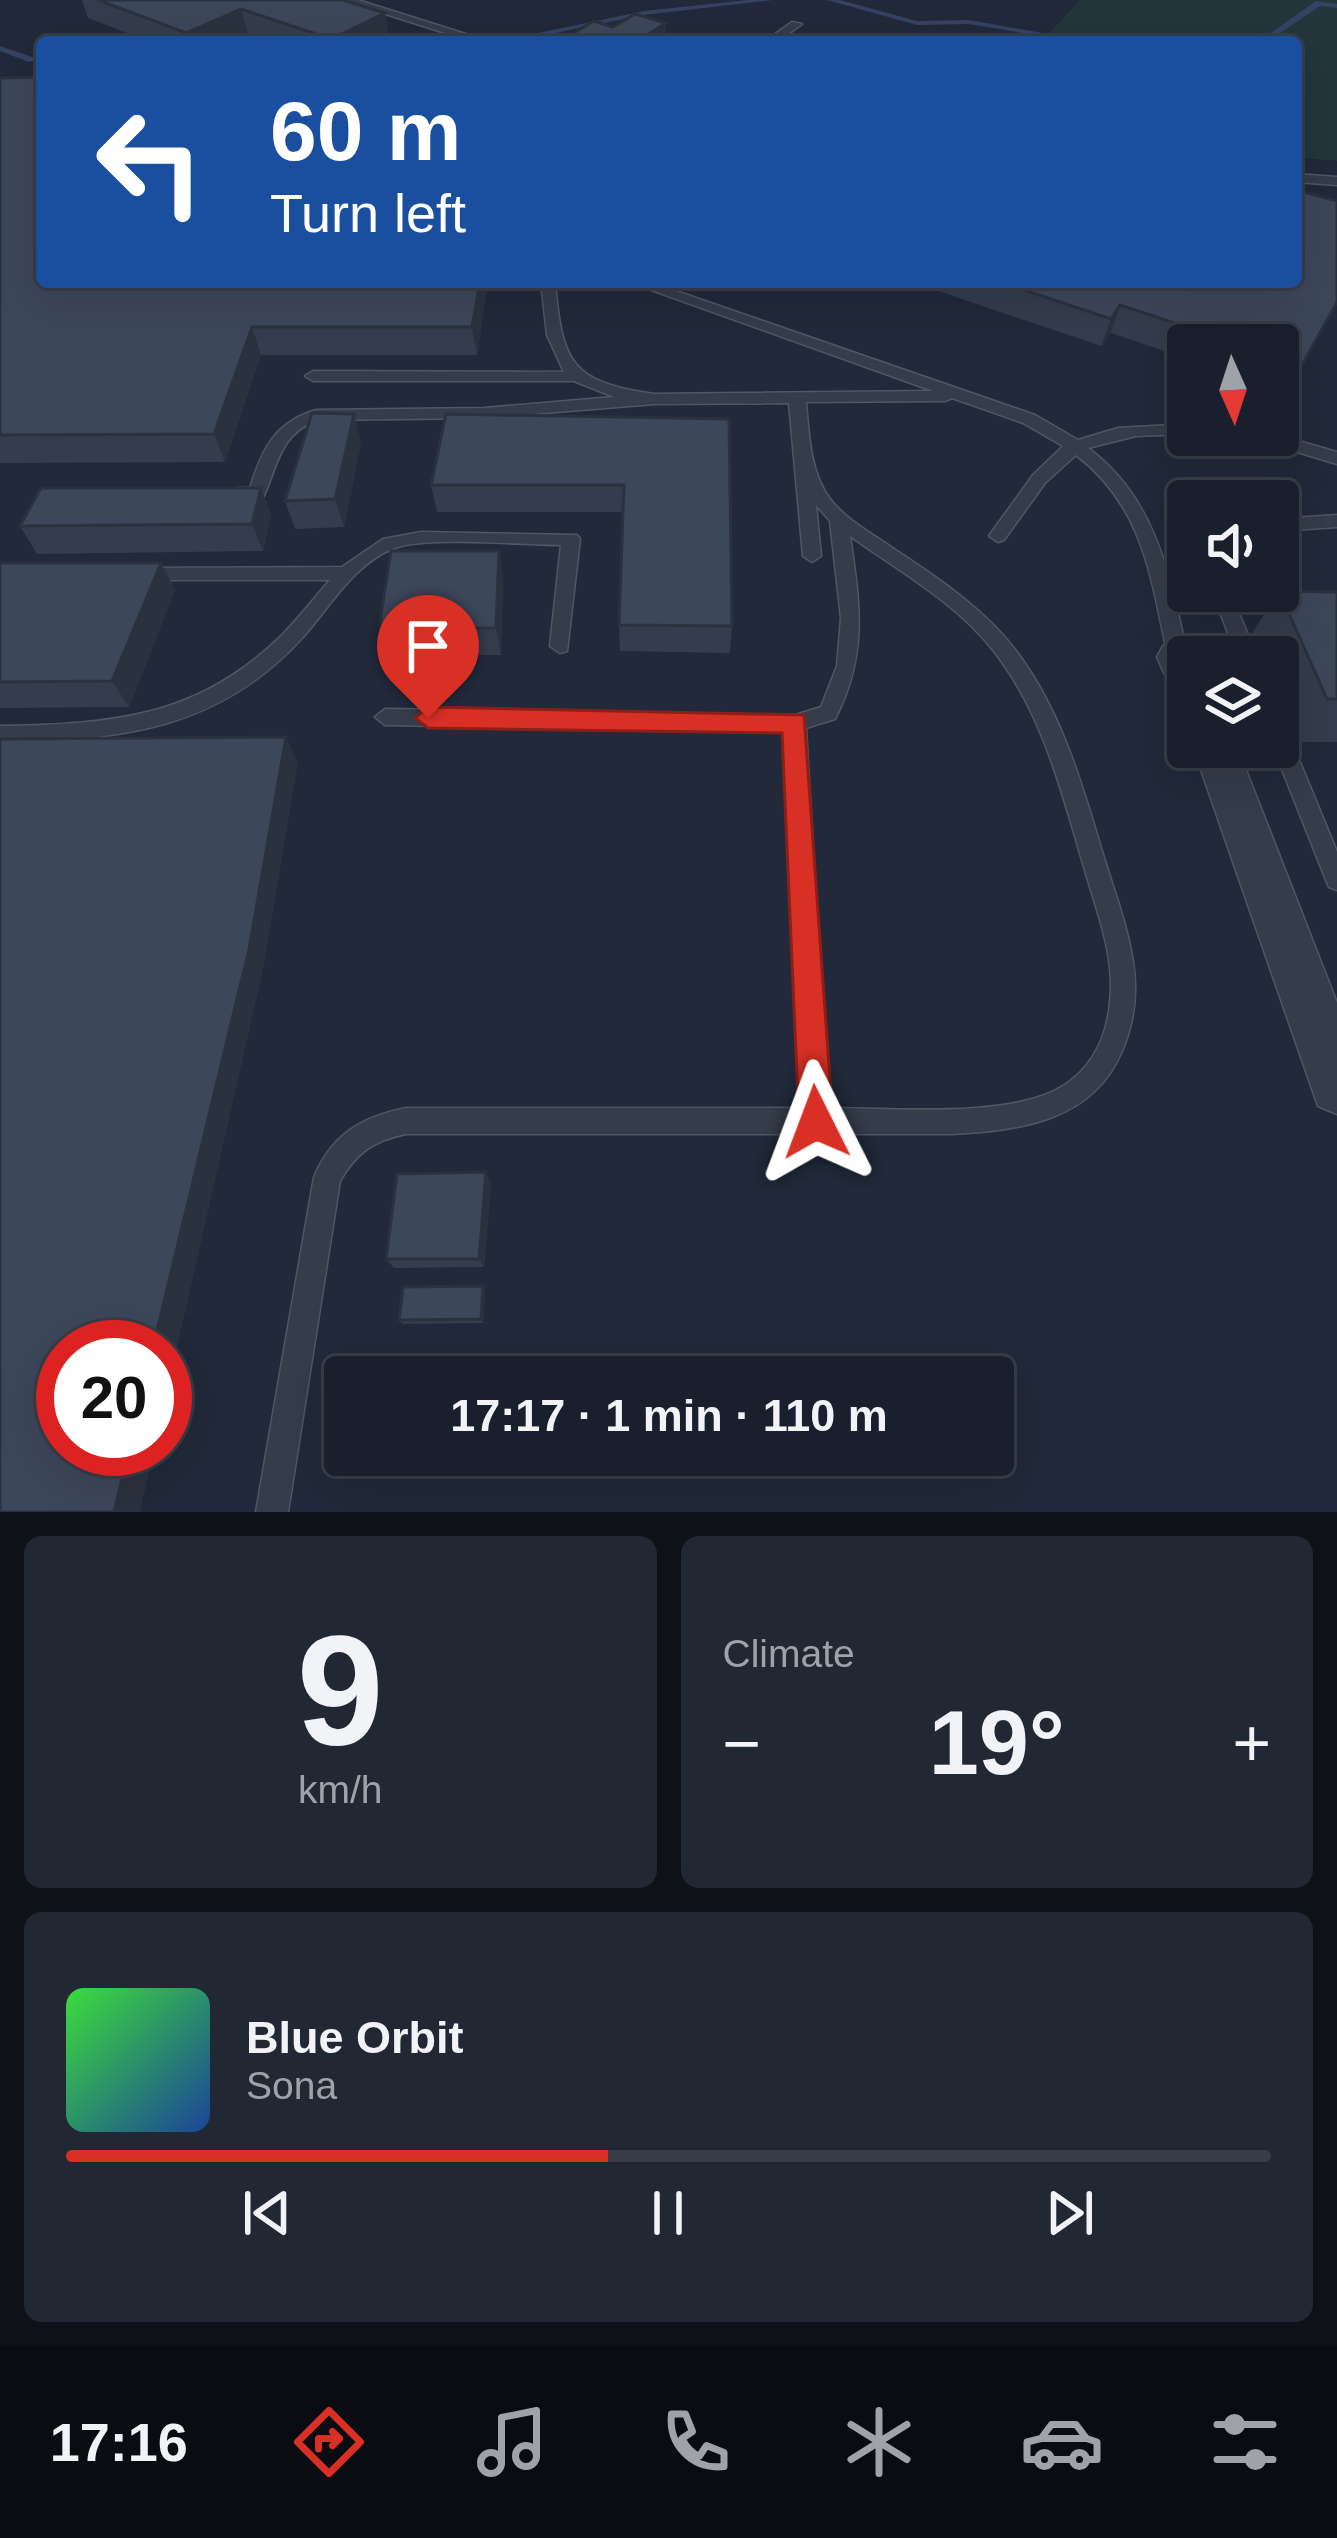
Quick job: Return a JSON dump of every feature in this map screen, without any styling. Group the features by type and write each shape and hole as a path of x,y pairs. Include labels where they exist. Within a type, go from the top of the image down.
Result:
{"street":[{"path":"1223,768 1337,1087"}],"lane":[{"path":"347,0 466,36"},
{"path":"779,36 796,24"},
{"path":"429,36 444,29"},
{"path":"1302,178 1337,181"},
{"path":"549,288 555,350 572,376"},
{"path":"653,288 1029,419 1082,446 1136,506 1153,545 1175,636"},
{"path":"313,376 572,376 608,395 654,399"},
{"path":"211,494 257,494 271,447 281,431 293,421 316,415 484,412 654,399 964,396"},
{"path":"797,398 812,556"},
{"path":"998,536 1055,461 1102,436 1167,431"},
{"path":"1299,447 1337,458"},
{"path":"272,1512 316,1221 327,1177 346,1143 371,1128 406,1121 816,1122 1019,1117 1064,1101 1092,1079 1113,1044 1123,998 1121,955 1070,780 1037,704 998,642 838,519 820,499 803,457"},
{"path":"385,717 795,723 828,713 843,688 851,658 851,617 838,519"},
{"path":"1299,524 1337,521"},
{"path":"0,734 112,732 178,717 224,692 286,643 342,573 394,540 571,539 560,646"},
{"path":"114,573 342,573"},
{"path":"795,723 816,1122"},
{"path":"1292,768 1337,880"}],"green space":[{"path":"1080,0 1337,0 1337,161 1302,158 1302,36 1047,36"}],"building":[{"path":"98,0 343,0 385,13 337,36 322,36 241,9 186,33"},
{"path":"635,14 666,23 645,36 572,34 594,21 613,27"},
{"path":"36,77 36,288 479,288 472,327 252,327 214,434 0,435 0,78"},
{"path":"1302,192 1337,201 1337,302 1302,365 1299,324 1178,324 1120,305 1111,319 1018,288 1302,288"},
{"path":"312,413 354,414 335,499 285,501"},
{"path":"446,414 729,419 732,626 619,625 624,485 431,485"},
{"path":"41,488 261,488 252,524 20,526"},
{"path":"391,551 499,551 496,628 379,628"},
{"path":"0,563 161,563 112,681 0,682"},
{"path":"1299,591 1337,592 1337,699 1327,699 1288,612 1299,612"},
{"path":"286,737 249,949 160,1320 36,1320 36,1476 123,1476 114,1512 0,1512 0,739"},
{"path":"486,1172 479,1259 386,1259 397,1174"},
{"path":"483,1286 481,1319 399,1320 403,1287"}],"waterway":[{"path":"529,36 644,13 769,0"},
{"path":"831,0 917,23 969,22 1053,36"},
{"path":"1271,36 1319,3 1337,6"},
{"path":"0,48 32,60"}],"route":[{"path":"428,718 795,723 816,1122"}]}
